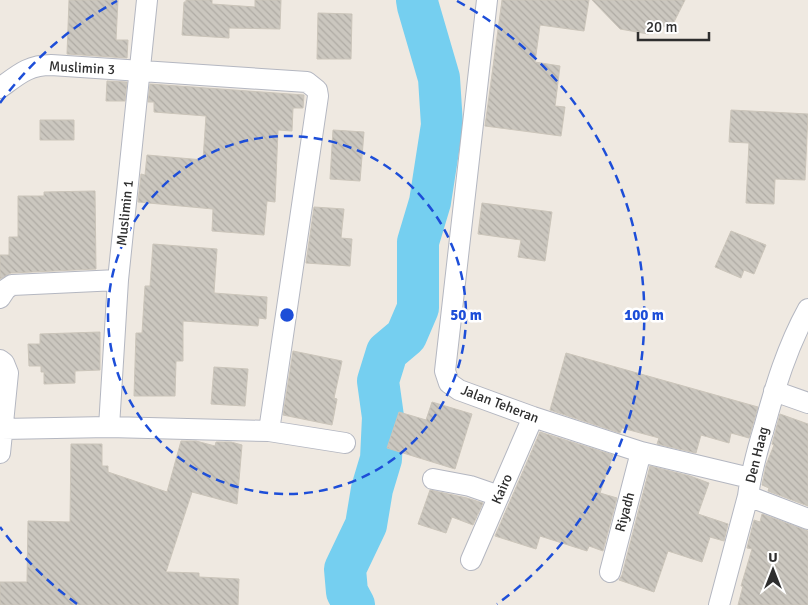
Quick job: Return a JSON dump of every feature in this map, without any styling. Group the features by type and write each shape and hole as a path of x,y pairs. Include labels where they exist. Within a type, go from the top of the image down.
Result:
{"street":[{"name":"Muslimin 1","path":"109,427 118,280 147,0"},
{"name":"Jalan Teheran","path":"487,0 445,371 449,383 459,390 533,418 749,487 808,519"},
{"name":"Muslimin 3","path":"0,88 26,70 44,65 307,82 317,90 318,96 269,431"},
{"path":"0,298 6,289 12,285 118,280"},
{"name":"Den Haag","path":"720,605 774,391 785,357 798,326 808,309"},
{"path":"0,360 4,363 8,373 0,453"},
{"path":"774,391 808,403"},
{"name":"Kairo","path":"471,560 533,418"},
{"path":"2,429 109,427 269,431 344,443"},
{"name":"Riyadh","path":"610,572 641,452"},
{"path":"433,479 470,486 499,496"}],"building":[{"path":"69,0 118,0 116,40 128,40 127,58 67,54"},
{"path":"186,0 212,0 212,4 255,7 255,0 281,0 280,29 229,28 229,38 182,35 184,2"},
{"path":"502,0 589,0 584,31 540,25 535,62 560,66 555,106 565,107 561,136 485,126"},
{"path":"592,0 685,0 674,22 648,34 620,29"},
{"path":"318,13 352,14 351,59 317,59"},
{"path":"107,81 127,82 125,101 106,101"},
{"path":"150,84 304,95 303,108 293,108 292,131 278,130 275,202 267,201 264,235 212,231 213,209 138,202 141,174 145,175 147,155 203,160 206,116 154,112 154,102 148,102"},
{"path":"731,110 808,114 805,180 775,179 774,204 746,203 749,143 729,142"},
{"path":"40,120 74,120 74,140 40,140"},
{"path":"333,130 364,132 360,181 330,179"},
{"path":"95,191 96,269 11,273 0,279 0,255 9,255 9,237 18,237 18,196 44,196 44,192"},
{"path":"482,203 552,212 545,261 518,257 521,240 478,234"},
{"path":"314,207 344,209 341,238 352,239 350,266 306,263"},
{"path":"731,231 766,245 754,274 744,270 741,278 715,267"},
{"path":"153,244 217,249 214,293 267,297 266,319 259,318 258,326 183,321 183,361 176,361 175,396 134,396 136,333 142,333 145,286 150,286"},
{"path":"100,332 100,370 75,371 75,383 44,384 44,372 41,372 41,366 29,366 28,344 40,344 40,334"},
{"path":"293,351 342,361 334,398 337,399 332,425 283,415"},
{"path":"566,353 758,407 749,438 731,433 729,443 701,435 696,453 657,444 659,438 622,428 620,433 550,410"},
{"path":"214,367 248,369 245,406 211,404"},
{"path":"432,402 472,414 455,469 387,448 399,412 426,420"},
{"path":"780,414 808,424 808,506 768,491 769,488 762,485 766,465 774,445 772,444"},
{"path":"540,432 613,455 600,493 617,498 603,551 589,546 587,551 540,536 536,549 495,536"},
{"path":"181,441 196,441 215,446 216,442 231,442 242,445 237,504 192,492 166,572 199,573 199,577 239,579 238,605 0,605 0,582 27,582 28,521 70,522 71,444 102,444 102,466 108,466 108,472 167,492"},
{"path":"650,466 709,483 698,514 728,524 724,541 710,537 702,562 668,551 654,592 619,580 622,575"},
{"path":"430,490 483,503 473,525 452,517 446,533 418,524"},
{"path":"762,514 808,531 808,605 738,605 743,586 741,586 752,549 747,548 754,520 760,522"}],"waterway":[{"path":"354,605 347,592 345,569 366,525 372,489 381,459 383,417 378,381 387,352 406,336 418,308 418,242 430,202 442,125 439,78 417,0"}]}
